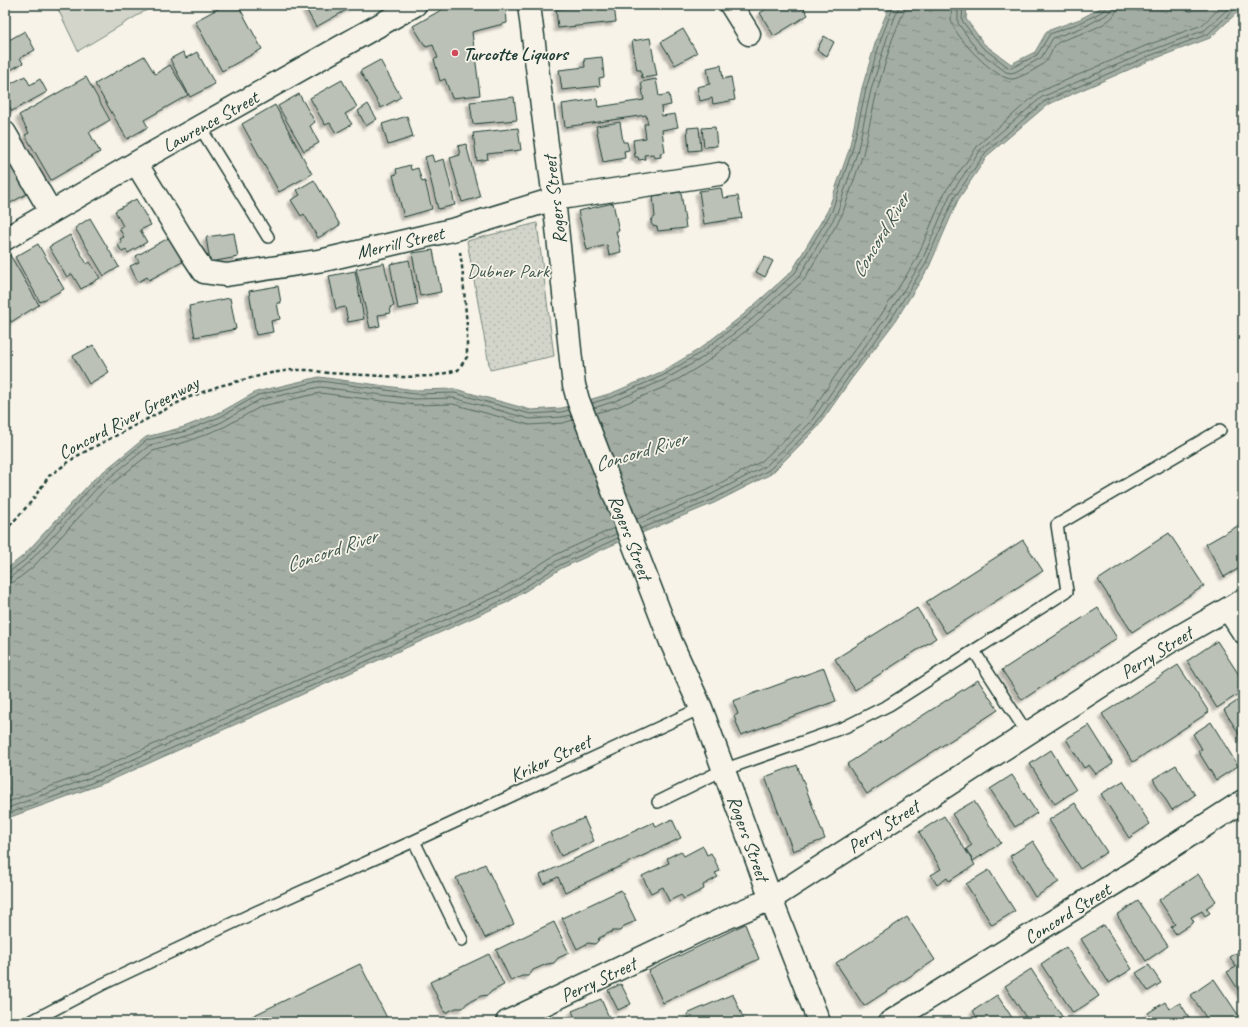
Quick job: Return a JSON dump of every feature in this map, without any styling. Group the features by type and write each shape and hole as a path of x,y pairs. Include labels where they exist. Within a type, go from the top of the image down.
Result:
{"street":[{"name":"Rogers Street","path":"529,5 554,199 572,369 578,400 671,642 701,708 771,899 819,1022"},
{"path":"731,5 749,34"},
{"name":"Lawrence Street","path":"5,239 413,6"},
{"path":"5,134 51,212"},
{"name":"Merrill Street","path":"136,163 204,272 226,275 324,260 456,229 554,199 719,174"},
{"path":"1235,605 1243,632"},
{"name":"Perry Street","path":"507,1022 719,921 771,899 1166,644 1235,605"},
{"name":"Concord Street","path":"890,1022 1118,881 1243,801"}],"lane":[{"path":"200,127 268,237"},
{"path":"658,802 723,770 845,727 889,705 1067,591 1057,525 1220,430"},
{"path":"974,651 1027,733"},
{"name":"Krikor Street","path":"30,1022 101,985 256,912 414,841 701,708"},
{"path":"414,841 462,940"}],"path":[{"name":"Concord River Greenway","path":"5,531 31,502 49,476 77,456 187,398 219,386 271,373 291,370 403,377 433,376 458,370 467,357 467,326 462,266 456,229"}],"green space":[{"path":"56,5 155,5 78,51"},
{"name":"Dubner Park","path":"537,223 554,356 490,370 467,241"}],"water":[{"name":"Concord River","path":"890,5 967,5 966,19 984,44 1011,64 1035,52 1047,31 1080,19 1106,5 1243,5 1243,7 1210,38 1151,60 1047,105 988,155 958,200 929,267 894,323 852,378 817,428 771,474 714,503 610,546 562,568 508,602 107,782 5,819 5,570 23,556 93,480 146,437 184,427 219,413 256,392 319,377 415,390 455,389 531,410 562,408 612,393 661,372 698,350 743,315 792,271 828,210 849,150 862,88 878,34"}],"building":[{"path":"225,5 238,5 262,49 222,71 195,21"},
{"path":"304,5 351,5 352,7 316,27"},
{"name":"Turcotte Liquors","path":"450,5 505,5 506,7 507,23 472,32 480,95 452,98 445,79 440,81 434,59 438,58 433,45 426,47 413,26"},
{"path":"614,5 616,22 558,28 556,9"},
{"path":"772,5 802,5 808,15 774,36 760,13"},
{"path":"683,29 697,53 675,65 661,42"},
{"path":"25,31 35,50 20,58 23,63 5,73 5,36 7,35 9,40"},
{"path":"824,36 834,42 827,56 817,50"},
{"path":"650,38 657,76 642,78 641,70 637,70 632,41"},
{"path":"183,52 186,58 197,52 215,84 190,97 170,59"},
{"path":"144,56 155,74 170,65 188,95 144,120 148,127 127,139 95,84"},
{"path":"602,57 604,77 599,78 600,86 562,90 559,70 585,67 584,59"},
{"path":"380,60 401,97 381,108 360,71"},
{"path":"721,65 723,79 731,77 735,100 713,104 712,98 700,101 697,87 710,84 707,68"},
{"path":"25,76 30,85 40,79 47,92 12,111 5,99 5,87"},
{"path":"86,77 110,120 89,132 100,152 51,180 25,135 29,133 19,115"},
{"path":"656,79 659,96 669,94 671,105 661,107 662,116 675,114 678,127 662,130 665,152 660,153 661,157 654,158 653,154 644,155 645,159 639,160 638,157 635,157 633,140 646,138 644,124 648,124 646,115 565,127 562,104 597,99 598,107 644,100 641,82"},
{"path":"342,80 357,107 345,114 352,124 336,133 330,123 325,125 310,98"},
{"path":"299,94 315,122 310,126 319,143 304,151 278,106"},
{"path":"514,97 517,120 473,124 470,102"},
{"path":"368,104 377,119 366,126 358,111"},
{"path":"275,105 312,174 279,192 242,124"},
{"path":"407,116 413,137 388,145 382,124"},
{"path":"620,122 623,142 627,142 629,150 624,151 625,158 603,162 596,126"},
{"path":"699,127 701,150 689,151 687,128"},
{"path":"715,127 717,146 704,147 702,128"},
{"path":"518,128 521,150 487,154 488,159 477,161 473,133"},
{"path":"466,144 480,197 462,202 450,158 460,155 458,146"},
{"path":"5,149 30,192 5,206"},
{"path":"432,155 434,162 444,159 455,205 438,209 425,157"},
{"path":"410,165 411,170 418,168 422,182 425,181 432,209 404,217 393,175 397,174 396,169"},
{"path":"314,180 340,225 318,238 304,214 301,216 291,200 300,195 297,190"},
{"path":"721,188 723,198 738,196 742,218 704,224 699,191"},
{"path":"681,192 686,228 658,231 657,227 653,226 651,223 652,219 655,217 653,196"},
{"path":"136,199 151,225 140,230 147,242 128,253 126,250 122,252 118,245 122,243 120,239 124,237 119,228 123,226 115,211"},
{"path":"613,203 619,231 616,231 621,252 609,255 607,245 587,250 578,211"},
{"path":"90,218 119,267 104,276 75,228"},
{"path":"234,233 238,257 210,262 206,237"},
{"path":"70,235 87,264 90,262 100,278 81,289 72,274 67,277 49,247"},
{"path":"172,236 186,260 149,280 147,277 138,282 130,266 139,262 136,256"},
{"path":"38,244 64,289 40,302 15,257"},
{"path":"433,250 441,292 420,296 412,253"},
{"path":"10,255 39,305 11,322 5,312 5,257"},
{"path":"765,257 773,261 765,277 756,272"},
{"path":"409,260 418,305 398,309 390,264"},
{"path":"384,263 394,306 390,307 391,313 378,315 380,326 370,328 356,269"},
{"path":"355,271 364,319 348,322 345,307 336,309 329,276"},
{"path":"278,286 281,303 277,303 280,319 271,321 273,332 256,335 249,291"},
{"path":"230,298 236,329 195,337 189,306"},
{"path":"93,345 109,372 89,384 73,356"},
{"path":"1243,523 1243,566 1224,577 1206,544"},
{"path":"1169,533 1204,586 1132,632 1098,580"},
{"path":"1023,540 1043,571 946,633 926,602"},
{"path":"917,608 936,638 855,690 835,659"},
{"path":"1098,608 1117,638 1022,700 1002,670"},
{"path":"1217,641 1243,681 1243,691 1217,708 1187,661"},
{"path":"1178,665 1209,712 1133,762 1102,714"},
{"path":"824,668 836,701 741,735 734,716 738,714 733,701"},
{"path":"978,680 998,710 867,794 847,764"},
{"path":"1243,697 1243,740 1224,710"},
{"path":"1211,722 1238,766 1216,780 1198,751 1202,749 1193,734"},
{"path":"1089,725 1113,763 1096,774 1089,765 1084,768 1066,739"},
{"path":"1051,750 1076,790 1055,804 1030,764"},
{"path":"797,765 825,839 793,851 765,777"},
{"path":"1176,765 1195,795 1172,810 1153,779"},
{"path":"1012,775 1037,813 1015,827 990,789"},
{"path":"1123,781 1150,824 1129,838 1101,794"},
{"path":"974,801 1001,843 973,861 966,849 972,845 952,814"},
{"path":"1075,803 1107,852 1080,869 1049,820"},
{"path":"944,816 975,865 949,881 947,878 937,885 931,875 941,869 919,832"},
{"path":"584,818 594,841 561,856 550,833"},
{"path":"672,819 681,838 565,892 558,877 544,884 540,875 654,822 656,827"},
{"path":"1033,841 1059,882 1035,897 1010,856"},
{"path":"703,846 707,855 711,853 720,871 715,873 718,877 703,885 704,889 684,899 681,895 669,901 663,887 651,893 642,876 669,863 667,858 681,851 684,856"},
{"path":"485,864 514,924 485,938 456,878"},
{"path":"989,870 1015,911 992,925 966,884"},
{"path":"1198,874 1216,901 1206,908 1210,913 1205,916 1202,911 1191,917 1194,922 1176,934 1171,927 1175,924 1159,900"},
{"path":"621,890 636,921 624,926 620,931 613,931 599,938 595,944 588,943 577,949 562,918"},
{"path":"1138,901 1168,946 1146,961 1117,915"},
{"path":"907,917 935,960 864,1006 836,963"},
{"path":"554,922 569,953 558,958 554,963 547,964 533,970 529,976 522,976 511,981 496,950"},
{"path":"745,924 759,959 663,1003 648,971"},
{"path":"1104,925 1132,969 1109,983 1081,939"},
{"path":"1066,947 1099,996 1073,1013 1041,964"},
{"path":"1243,949 1243,997 1227,972 1236,967 1230,957"},
{"path":"489,954 504,985 492,991 488,995 481,996 467,1003 463,1008 456,1008 445,1013 430,982"},
{"path":"360,964 389,1022 240,1022"},
{"path":"1149,965 1161,983 1148,991 1136,973"},
{"path":"1031,969 1063,1018 1057,1022 1029,1022 1005,986"},
{"path":"1214,979 1243,1022 1209,1022 1191,995"},
{"path":"621,984 631,1004 618,1010 608,990"},
{"path":"733,994 745,1022 690,1022 687,1014"},
{"path":"997,995 1015,1022 980,1022 973,1011"},
{"path":"601,999 611,1022 572,1022 576,1020 572,1011"},
{"path":"1165,1002 1169,1009 1180,1003 1192,1022 1153,1022 1148,1013"}],"place":[{"name":"Turcotte Liquors","path":"455,53"}]}
